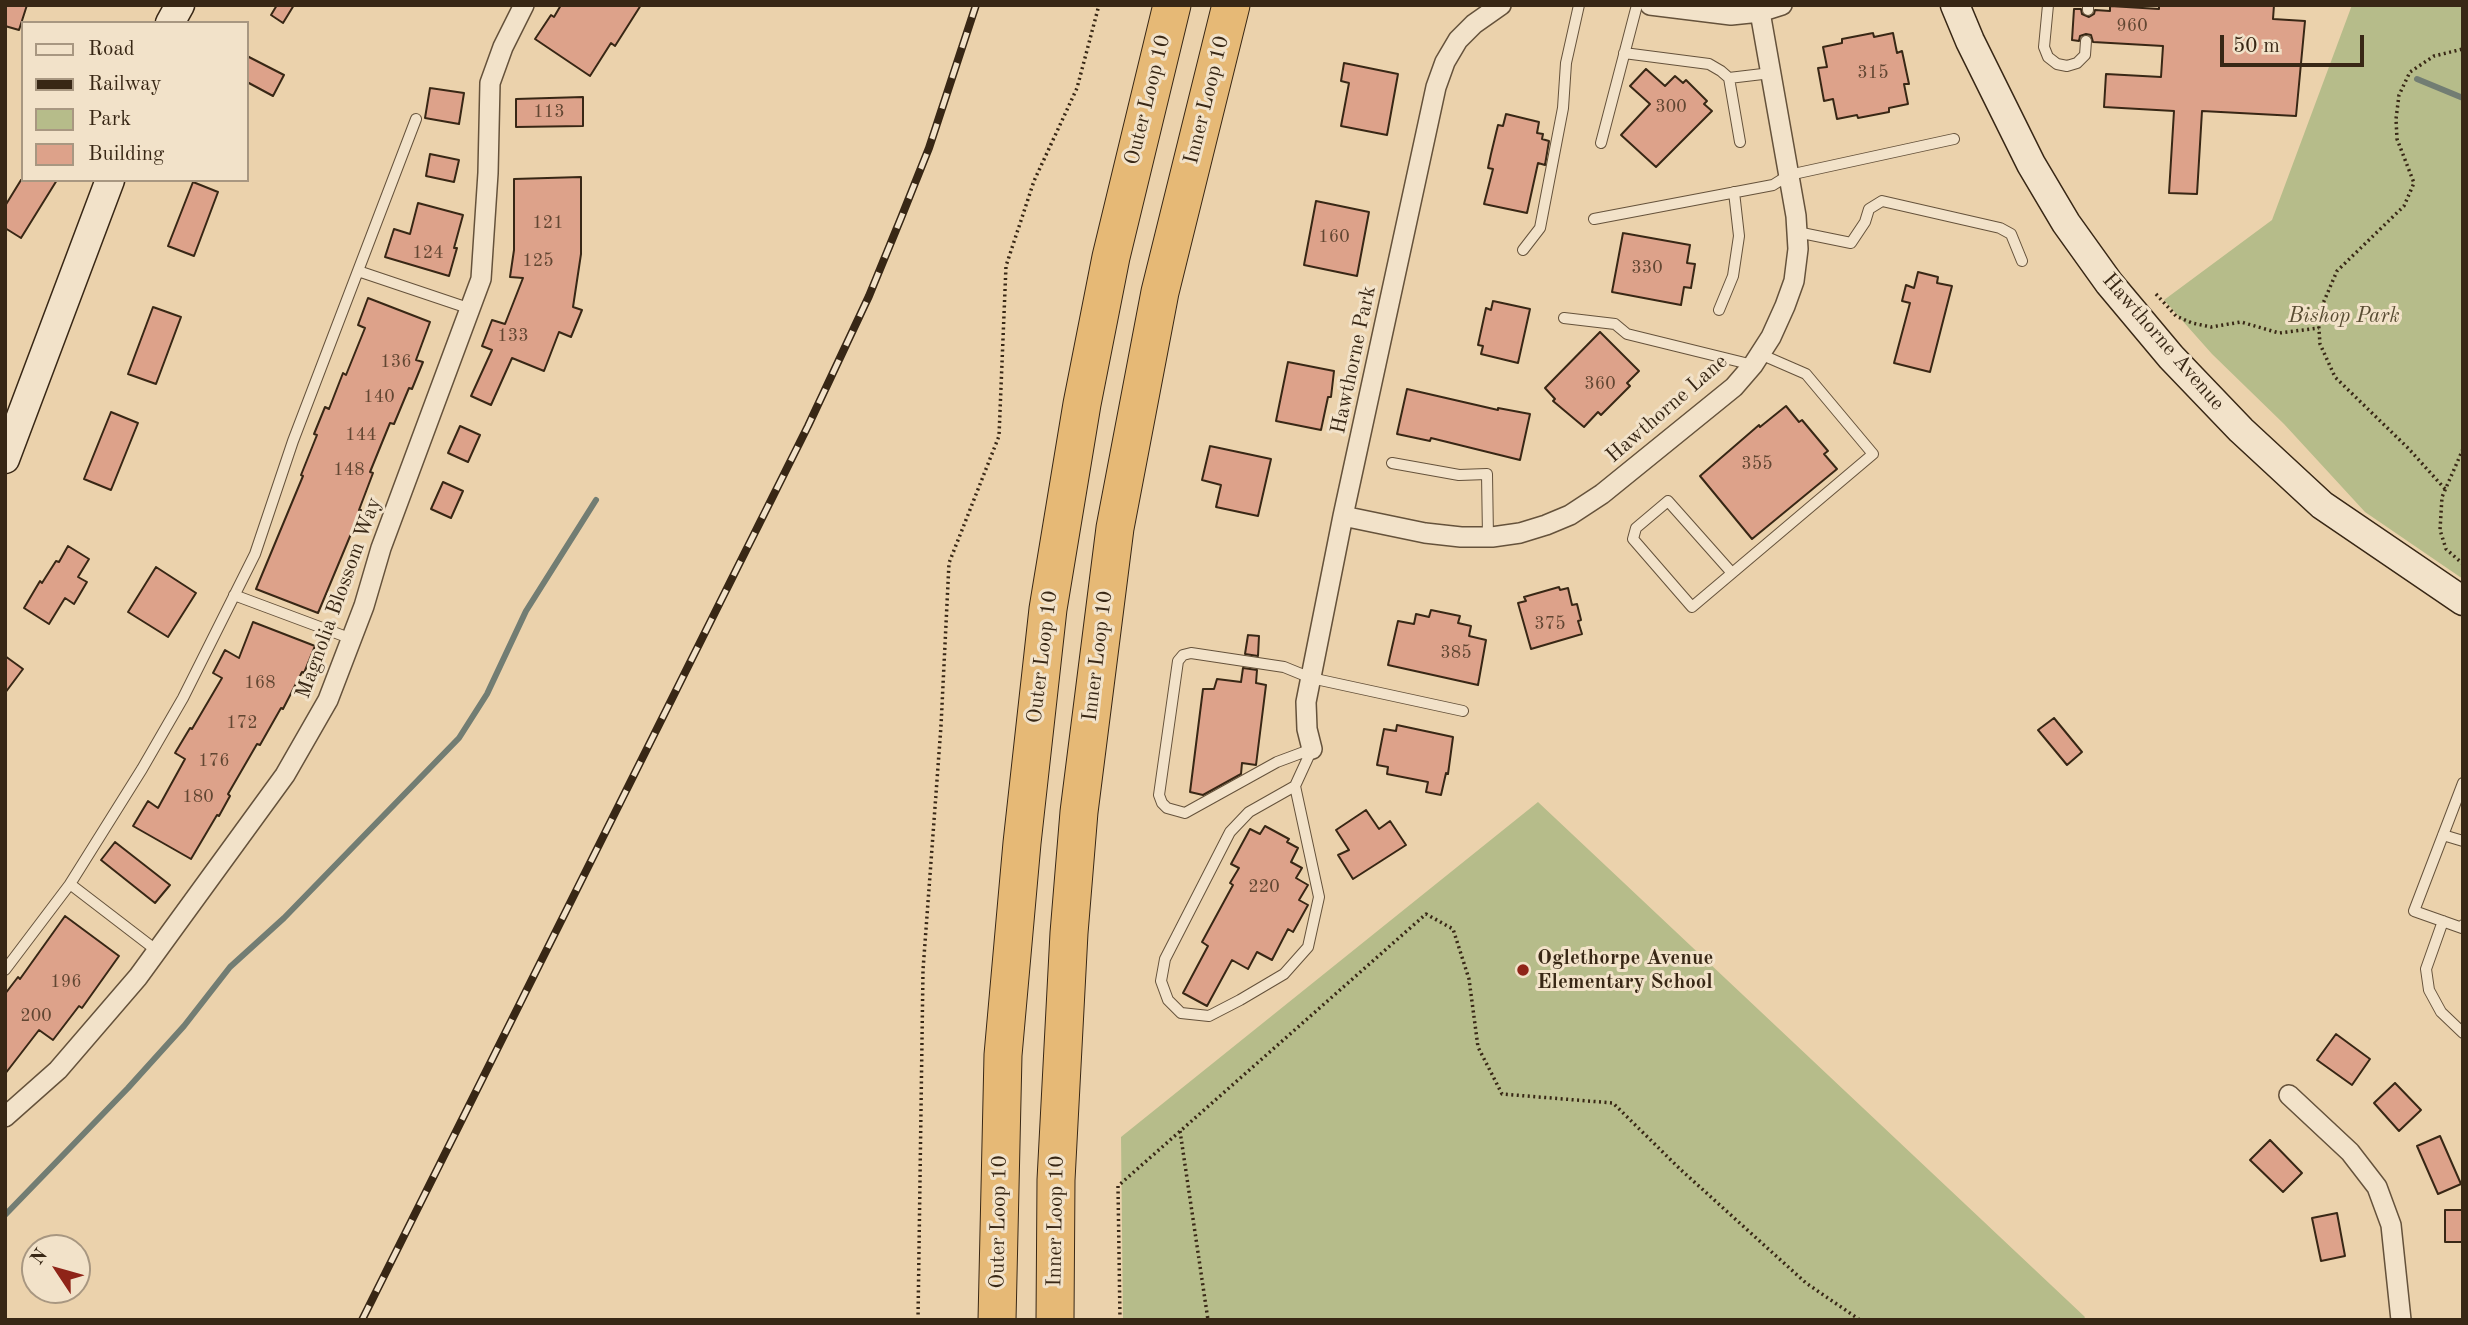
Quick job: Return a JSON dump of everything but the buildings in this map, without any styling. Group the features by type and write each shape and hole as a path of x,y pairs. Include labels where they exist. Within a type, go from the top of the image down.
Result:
{"highway":[{"name":"Outer Loop 10","path":"997,1320 1003,1055 1048,609 1080,416 1111,257 1172,5"},
{"name":"Inner Loop 10","path":"1055,1320 1056,1167 1069,933 1079,812 1113,541 1160,292 1231,5"}],"main road":[{"path":"169,21 180,5"},
{"name":"Hawthorne Avenue","path":"1955,5 2031,164 2059,212 2109,283 2171,357 2241,430 2322,505 2463,601"},
{"path":"5,459 109,182"}],"street":[{"name":"Magnolia Blossom Way","path":"5,1117 58,1070 138,977 285,775 328,700 352,639 381,548 481,279 484,262 491,83 503,47 524,5"},
{"name":"Hawthorne Park","path":"1312,749 1307,729 1306,702 1343,516 1436,87 1445,62 1458,40 1474,24 1501,5"},
{"path":"1650,5 1731,15 1782,5"},
{"name":"Hawthorne Lane","path":"1343,516 1425,533 1488,537 1520,533 1546,525 1570,515 1602,494 1734,387 1771,337 1786,306 1794,281 1798,249 1789,175 1759,9"},
{"path":"2289,1095 2350,1152 2377,1187 2391,1225 2400,1320"}],"lane":[{"path":"1523,250 1540,228 1563,108 1566,62 1579,5"},
{"path":"1601,143 1637,5"},
{"path":"2048,5 2044,47 2048,57 2057,64 2067,66 2077,63 2085,55 2086,41"},
{"path":"1625,53 1709,64 1721,71 1729,78 1740,142"},
{"path":"1729,78 1771,72"},
{"path":"5,970 70,884 142,769 176,710 255,554 293,441 416,119"},
{"path":"1594,219 1773,185 1789,175 1954,139"},
{"path":"1719,310 1733,276 1739,236 1734,192"},
{"path":"1797,232 1851,243 1865,222 1869,209 1882,201 2000,228 2011,234 2022,261"},
{"path":"358,271 471,309"},
{"path":"1564,318 1615,324 1627,334 1756,359 1806,374 1873,454 1692,607 1633,539 1636,528 1668,501 1732,573"},
{"path":"1392,463 1459,475 1487,474 1488,537"},
{"path":"234,595 352,639"},
{"path":"1312,749 1277,762 1185,813 1175,812 1162,803 1159,795 1178,661 1183,655 1191,653 1284,667 1311,678 1463,711"},
{"path":"1295,786 1319,897 1308,947 1284,974 1240,1000 1209,1016 1181,1013 1168,1000 1161,981 1170,948 1230,832 1249,812 1295,786 1312,749"},
{"path":"2463,783 2414,911 2462,928 2463,925"},
{"path":"2443,835 2463,841"},
{"path":"70,884 156,950"},
{"path":"2443,921 2426,969 2429,990 2441,1012 2463,1033"}],"path":[{"path":"918,1320 923,971 941,726 949,563 999,436 1006,265 1034,181 1077,88 1099,5"},
{"path":"2445,489 2409,449 2335,377 2320,344 2318,315 2337,271 2404,206 2414,183 2397,138 2396,119 2399,96 2410,72 2434,56 2463,49"},
{"path":"2156,294 2176,316 2211,327 2241,322 2279,333 2319,328"},
{"path":"2463,449 2442,497 2440,530 2446,549 2463,564"},
{"path":"1120,1320 1118,1186 1426,914 1453,929 1469,979 1478,1047 1502,1094 1613,1103 1680,1169 1806,1283 1860,1320"},
{"path":"1180,1131 1208,1320"}],"green space":[{"name":"Bishop Park","path":"2352,5 2463,5 2463,579 2365,512 2284,424 2212,354 2164,300 2272,220"},
{"name":"Oglethorpe Avenue Elementary School","path":"1538,802 2085,1317 2083,1320 1123,1320 1121,1137"}],"waterway":[{"path":"2417,79 2463,98"},
{"path":"5,1215 128,1088 184,1026 230,967 284,918 459,738 487,694 526,611 596,500"}],"railway":[{"path":"362,1320 808,426 869,296 929,148 976,5"}],"place":[{"name":"Oglethorpe Avenue Elementary School","path":"1523,970"}]}
